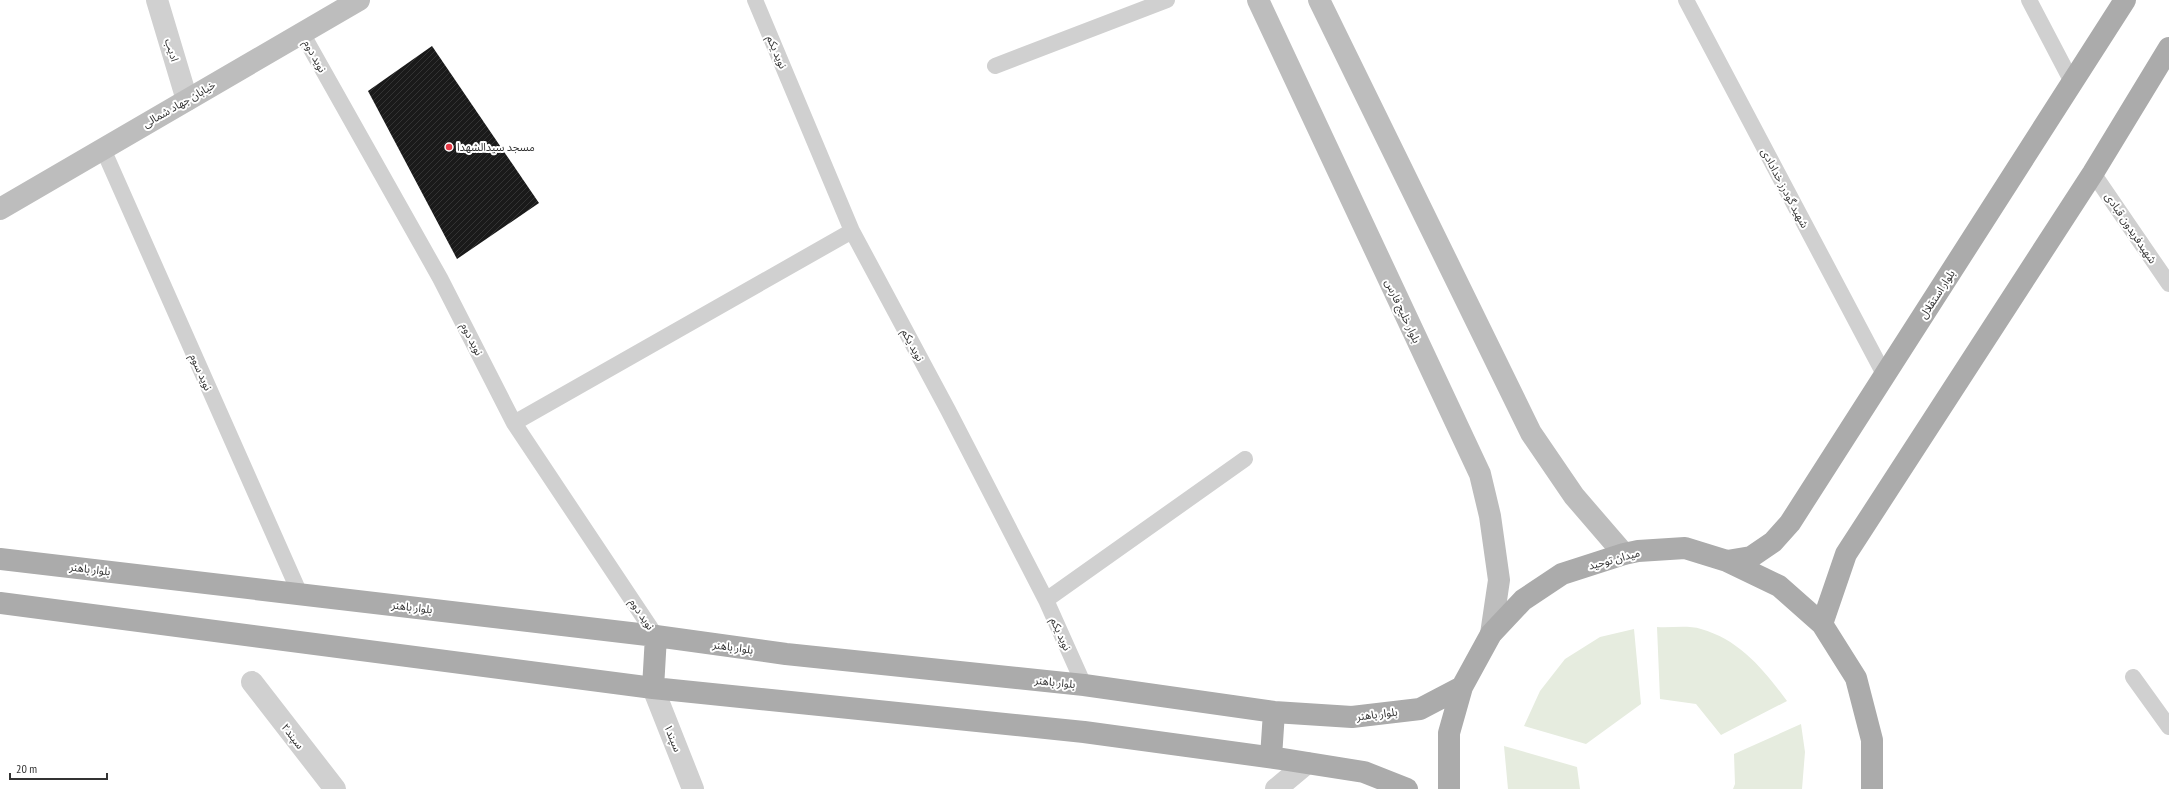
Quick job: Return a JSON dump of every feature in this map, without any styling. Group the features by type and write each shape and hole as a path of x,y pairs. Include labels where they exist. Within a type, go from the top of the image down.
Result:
{"main road":[{"name":"خیابان جهاد شمالی","path":"0,209 358,0"},
{"name":"بلوار خلیج فارس","path":"1258,0 1480,474 1490,516 1499,580 1491,634"},
{"path":"1319,0 1532,433 1574,496 1624,554"},
{"name":"بلوار استقلال","path":"1727,561 1751,557 1772,542 1790,523 2125,0"},
{"path":"1822,624 1846,554 2093,173 2169,48"},
{"name":"میدان توحید","path":"1449,789 1449,733 1462,687 1491,634 1523,600 1562,574 1624,554 1638,551 1685,548 1727,561 1779,586 1822,624 1856,678 1872,740 1872,789"},
{"name":"بلوار باهنر","path":"0,559 656,636 786,654 1084,685 1274,712 1352,717 1420,709 1462,687"},
{"path":"0,603 653,688 1084,732 1271,757 1364,772 1407,789"},
{"path":"653,688 656,636"},
{"path":"1271,757 1274,712"}],"street":[{"name":"ادیب","path":"157,0 187,100"},
{"name":"سپند۲","path":"252,682 334,789"},
{"name":"سپند۱","path":"653,688 693,789"},
{"path":"1872,740 1881,789"},
{"path":"1276,789 1308,763"}],"lane":[{"name":"نوید یکم","path":"755,0 852,231 948,410 1046,600 1084,685"},
{"path":"995,66 1167,0"},
{"name":"شهید گودرز خدادادی","path":"1686,0 1885,376"},
{"path":"2029,0 2072,82"},
{"name":"نوید دوم","path":"302,33 440,278 514,423 656,636"},
{"name":"نوید سوم","path":"103,149 300,594"},
{"name":"شهیدفریدون قبادی","path":"2093,173 2169,284"},
{"path":"514,423 852,231"},
{"path":"1046,600 1245,459"},
{"path":"2133,677 2169,728"}],"shaded area":[{"path":"1657,627 1696,628 1715,634 1728,641 1739,648 1760,667 1787,701 1721,735 1696,704 1660,699"},
{"path":"1634,629 1641,704 1586,744 1524,726 1540,691 1565,659 1600,637"},
{"path":"1801,724 1805,752 1802,789 1733,789 1735,784 1734,754"},
{"path":"1504,746 1577,767 1580,789 1508,789"}],"building":[{"name":"مسجد سیدالشهدا","path":"432,46 539,203 457,259 368,91"}],"place":[{"name":"مسجد سیدالشهدا","path":"449,147"}]}
